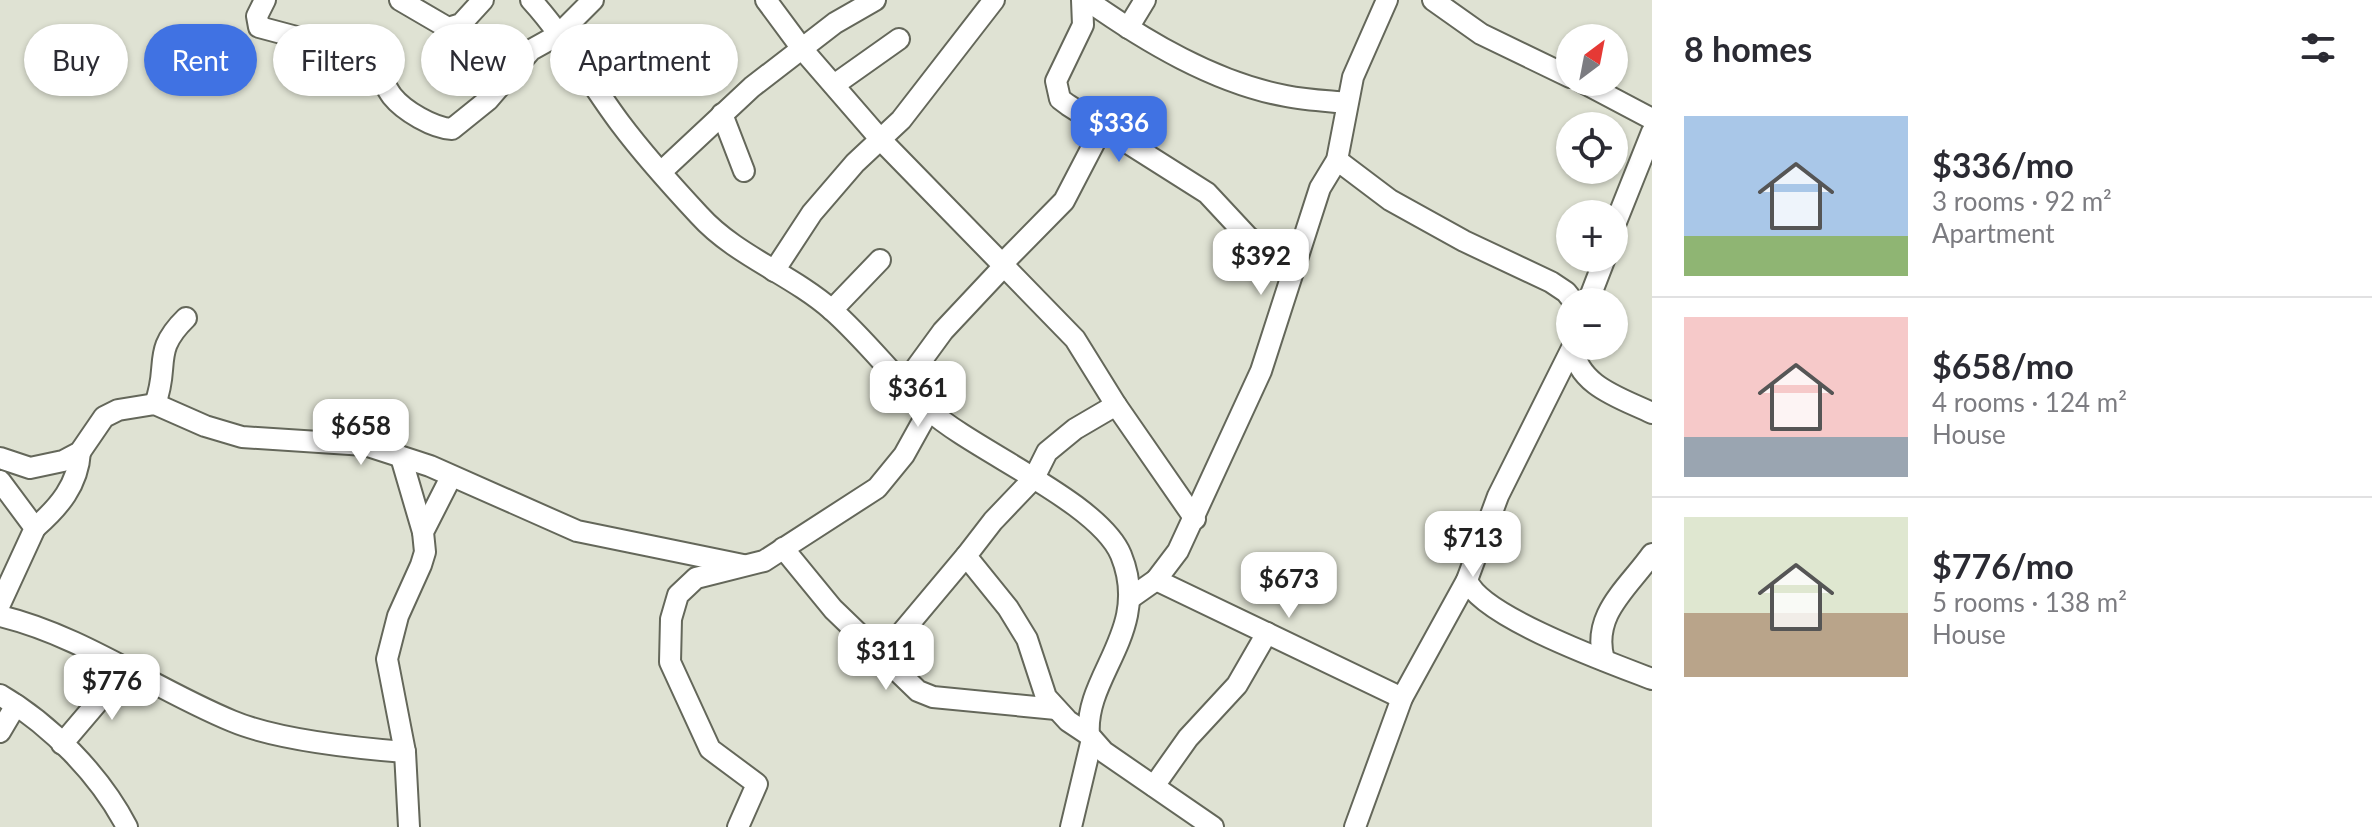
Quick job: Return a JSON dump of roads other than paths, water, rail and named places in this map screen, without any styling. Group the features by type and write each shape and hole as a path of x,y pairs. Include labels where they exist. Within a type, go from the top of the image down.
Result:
{"street":[{"path":"265,0 257,16 259,27 364,55 374,62 395,100 443,129 452,129 465,122 531,50 550,39"},
{"path":"400,0 448,28 461,24 483,0"},
{"path":"531,0 550,25"},
{"path":"569,24 593,0"},
{"path":"766,0 803,50 881,140 1075,339 1116,405 1195,519"},
{"path":"661,172 722,114 835,23 875,0"},
{"path":"774,271 821,201 930,85 994,0"},
{"path":"1084,0 1128,28 1236,81 1285,96 1347,103"},
{"path":"1084,0 1083,25 1058,72 1055,89 1060,99 1207,193 1248,237 1293,266"},
{"path":"1128,28 1145,0"},
{"path":"1129,599 1156,580 1173,560 1195,519 1261,371 1320,188 1337,160 1353,77 1387,0"},
{"path":"1433,0 1481,34 1556,70"},
{"path":"834,85 899,39"},
{"path":"601,96 661,172 723,239 832,310 929,410 966,438 1034,478 1101,528 1119,551 1129,599 1119,643 1092,705 1090,737 1071,827"},
{"path":"1608,96 1652,119"},
{"path":"722,114 744,171"},
{"path":"905,383 943,331 1073,188 1102,128"},
{"path":"1625,200 1652,132"},
{"path":"1337,160 1390,200 1558,288"},
{"path":"832,310 880,260"},
{"path":"155,404 163,371 163,348 186,318"},
{"path":"1355,827 1402,698 1467,580 1498,496 1566,360"},
{"path":"1575,360 1592,383 1652,413"},
{"path":"0,604 35,528 63,500 78,467 80,452 104,417 118,410 155,404 205,426 242,437 365,445 451,477 577,531 743,565"},
{"path":"883,655 1034,478 1041,460 1060,439 1116,405"},
{"path":"738,827 757,784 710,749 668,651 675,604 685,584 696,578 764,561 877,488 904,455 929,410"},
{"path":"0,458 36,469 80,452"},
{"path":"401,457 423,532 425,552 398,616 387,659 405,752 409,827"},
{"path":"423,532 451,477"},
{"path":"0,481 35,528"},
{"path":"783,548 833,609 908,683 933,697 1056,709"},
{"path":"1604,660 1599,644 1602,623 1652,554"},
{"path":"966,556 1008,608 1027,639 1046,697 1056,709 1104,752 1213,827"},
{"path":"1156,580 1402,698"},
{"path":"1467,580 1476,597 1487,604 1604,660 1652,679"},
{"path":"1456,601 1487,604"},
{"path":"0,616 92,652 234,722 275,735 405,752"},
{"path":"1154,786 1188,738 1237,685 1267,633"},
{"path":"62,744 125,670"},
{"path":"0,732 8,700 62,744 89,774 127,827"}]}
